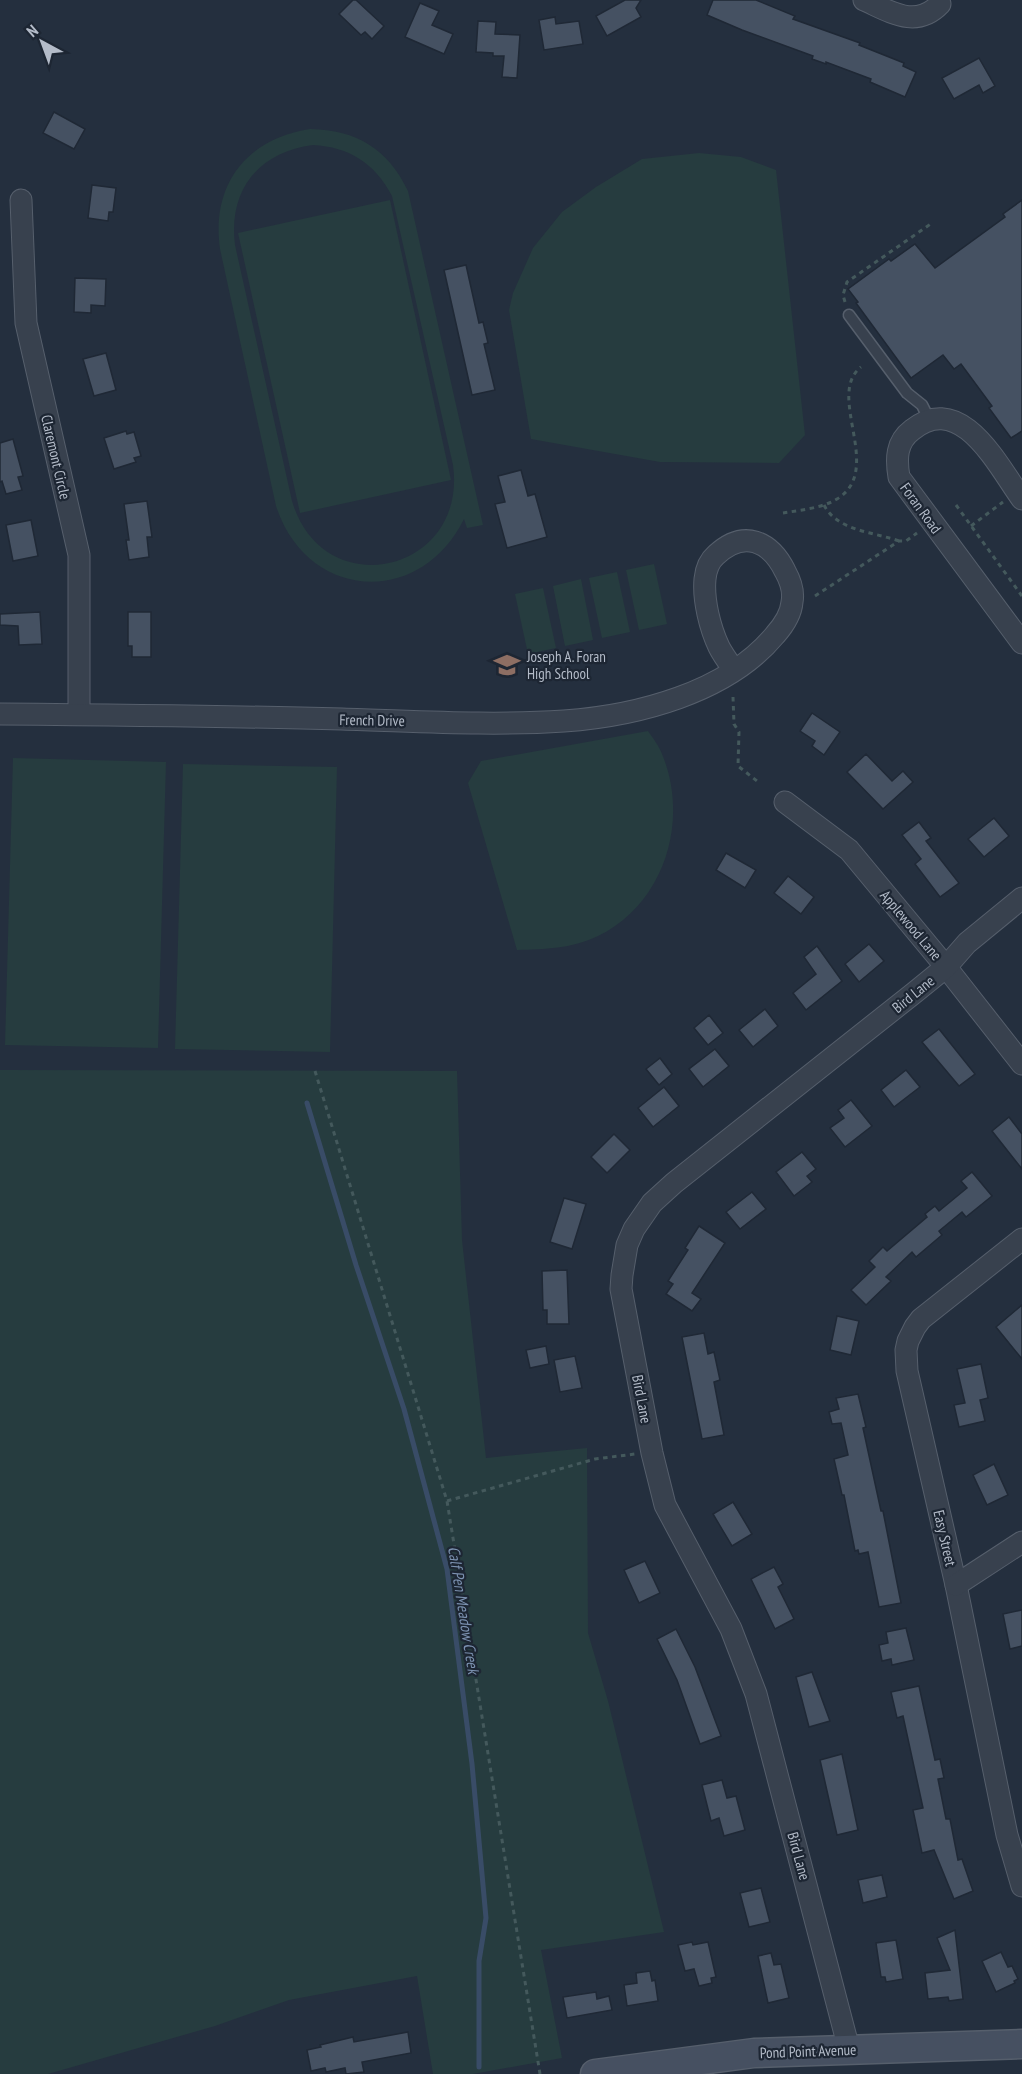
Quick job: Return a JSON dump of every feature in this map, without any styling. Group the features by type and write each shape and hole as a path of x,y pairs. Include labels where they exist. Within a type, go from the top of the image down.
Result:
{"main road":[{"name":"Pond Point Avenue","path":"607,2073 754,2053 1022,2044"}],"street":[{"path":"864,0 894,14 907,17 919,17 931,13 940,4"},
{"name":"Claremont Circle","path":"21,200 26,323 79,555 79,714"},
{"path":"929,419 945,418 971,431 1013,501"},
{"name":"Foran Road","path":"929,419 908,433 901,442 897,454 899,477 1022,643"},
{"name":"French Drive","path":"0,714 527,723 590,719 653,706 705,688 734,670 753,658 782,627 793,601 791,586 779,560 770,549 750,540 741,541 723,549 714,556 705,576 708,612 716,638 734,670"},
{"name":"Applewood Lane","path":"786,802 849,850 946,967 1022,1064"},
{"name":"Bird Lane","path":"849,2049 756,1694 731,1629 665,1505 652,1452 621,1289 624,1260 627,1245 640,1218 652,1203 674,1183 946,967 967,943 1022,898"},
{"name":"Easy Street","path":"1022,1239 921,1319 911,1335 906,1350 909,1382 1015,1831 1022,1886"},
{"path":"956,1585 1022,1542"}],"lane":[{"path":"849,315 907,393 922,405 929,419"}],"path":[{"path":"849,315 843,295 848,282 932,223"},
{"path":"783,513 824,505 844,494 855,476 856,440 849,389 853,375 861,367"},
{"path":"971,526 1013,501"},
{"path":"824,505 829,515 838,522 900,541 906,541 919,532"},
{"path":"956,505 1022,596"},
{"path":"815,596 900,541"},
{"path":"733,697 734,724 739,732 738,766 757,781"},
{"path":"315,1071 447,1501 540,2074"},
{"path":"447,1501 595,1459 652,1452"}],"green space":[{"path":"310,129 327,130 356,138 381,153 400,176 408,191 483,525 467,528 464,519 445,548 420,568 393,579 365,582 338,575 312,561 291,537 276,506 220,249 219,226 221,205 238,169 251,154 287,134","holes":["313,145 326,146 360,159 378,174 392,196 453,465 452,502 439,531 417,552 390,563 361,564 332,555 308,534 292,501 235,245 236,208 242,191 262,165 294,149"]},
{"path":"699,153 741,157 776,170 805,435 779,463 660,462 531,439 509,310 513,293 533,248 562,212 596,187 642,159"},
{"path":"390,200 451,480 300,513 238,233"},
{"path":"654,564 667,624 639,630 626,570"},
{"path":"617,572 630,632 602,638 589,578"},
{"path":"581,579 593,640 565,646 553,586"},
{"path":"543,588 556,648 528,654 515,594"},
{"path":"648,731 662,754 670,780 673,806 671,833 665,858 655,882 640,903 621,922 598,936 568,946 517,950 468,783 481,761"},
{"path":"13,758 166,762 158,1048 5,1045"},
{"path":"183,764 337,767 330,1052 175,1049"},
{"path":"0,1070 457,1071 462,1240 486,1458 587,1448 588,1633 608,1701 664,1932 541,1950 562,2058 473,2074 433,2074 417,1976 289,2000 215,2026 48,2074 0,2074"}],"building":[{"path":"353,0 356,0 384,26 372,39 365,32 361,35 339,14"},
{"path":"625,0 641,0 636,8 641,17 607,36 596,16"},
{"path":"713,0 756,0 795,16 793,19 860,43 859,45 904,63 903,66 916,72 905,97 870,82 871,79 812,59 813,56 707,15"},
{"path":"420,3 439,11 432,25 453,34 444,54 405,37"},
{"path":"555,17 556,24 579,21 583,44 544,50 539,20"},
{"path":"478,21 496,22 495,34 520,35 517,78 502,77 504,56 476,52"},
{"path":"979,58 995,86 983,93 979,85 954,99 942,78"},
{"path":"54,112 85,129 74,149 43,133"},
{"path":"92,185 116,188 113,212 109,212 108,221 88,218"},
{"path":"1022,200 1022,431 1011,438 989,408 992,406 961,364 954,369 943,355 911,378 848,289 889,259 891,261 915,244 935,268 1005,217 1003,214"},
{"path":"466,265 479,323 483,322 488,343 484,344 495,390 472,395 444,270"},
{"path":"75,278 106,279 105,306 91,305 91,313 74,312"},
{"path":"106,353 116,390 94,396 83,359"},
{"path":"126,431 127,434 134,432 141,456 134,458 136,462 114,469 104,438"},
{"path":"13,439 23,476 18,477 22,490 6,494 2,481 0,482 0,443"},
{"path":"521,470 528,496 535,494 547,537 507,548 495,504 505,502 498,476"},
{"path":"147,501 152,537 147,537 149,557 129,560 124,504"},
{"path":"31,520 38,556 13,561 6,525"},
{"path":"40,612 42,644 19,645 18,626 0,625 0,614"},
{"path":"128,612 151,612 151,657 132,657 132,646 128,646"},
{"path":"812,713 840,732 824,755 812,746 815,741 800,731"},
{"path":"866,754 892,781 903,771 913,782 883,809 847,772"},
{"path":"994,818 1009,836 984,857 968,839"},
{"path":"919,822 931,838 926,841 959,883 940,897 915,864 921,859 902,835"},
{"path":"726,853 756,870 745,888 716,870"},
{"path":"788,876 814,897 801,914 774,893"},
{"path":"869,944 884,961 859,982 845,964"},
{"path":"817,946 842,981 806,1010 793,993 816,974 804,957"},
{"path":"765,1009 778,1026 753,1047 739,1030"},
{"path":"709,1015 723,1033 708,1045 694,1028"},
{"path":"939,1029 975,1074 959,1086 922,1042"},
{"path":"715,1049 729,1066 703,1087 689,1069"},
{"path":"660,1058 672,1074 659,1085 646,1069"},
{"path":"906,1070 920,1087 894,1107 881,1090"},
{"path":"664,1087 679,1106 653,1127 638,1108"},
{"path":"851,1100 872,1126 845,1147 830,1128 844,1118 838,1110"},
{"path":"1009,1117 1022,1134 1022,1169 992,1131"},
{"path":"614,1134 630,1150 607,1173 591,1157"},
{"path":"802,1152 816,1169 807,1176 812,1182 794,1196 776,1172"},
{"path":"972,1172 992,1196 966,1217 962,1212 939,1231 942,1235 916,1257 912,1252 886,1277 891,1281 866,1305 851,1290 875,1267 869,1261 883,1247 887,1251 927,1217 925,1214 935,1206 939,1211 967,1188 961,1181"},
{"path":"752,1192 766,1209 740,1229 726,1212"},
{"path":"564,1198 586,1204 572,1249 550,1242"},
{"path":"699,1226 725,1243 692,1293 701,1299 692,1311 666,1294 673,1284 668,1281 688,1250 685,1248"},
{"path":"567,1270 569,1324 547,1324 547,1310 543,1310 542,1271"},
{"path":"1022,1305 1022,1359 996,1327"},
{"path":"837,1316 859,1321 851,1355 830,1350"},
{"path":"704,1333 708,1354 714,1352 720,1380 714,1382 724,1435 702,1439 682,1337"},
{"path":"546,1346 549,1364 530,1368 526,1350"},
{"path":"575,1356 582,1388 560,1392 554,1360"},
{"path":"981,1364 988,1398 980,1400 985,1421 959,1427 954,1405 965,1403 957,1369"},
{"path":"858,1394 866,1427 863,1428 881,1511 883,1511 901,1603 879,1607 868,1552 859,1554 858,1550 855,1551 834,1459 848,1455 841,1423 832,1424 829,1412 839,1409 836,1398"},
{"path":"994,1464 1008,1495 987,1505 973,1475"},
{"path":"733,1502 752,1534 732,1546 713,1514"},
{"path":"645,1561 660,1593 639,1603 624,1570"},
{"path":"774,1567 783,1584 778,1587 794,1619 775,1629 751,1579"},
{"path":"1022,1610 1022,1646 1010,1649 1003,1614"},
{"path":"906,1628 914,1660 892,1665 891,1659 882,1661 879,1645 888,1643 886,1632"},
{"path":"676,1629 695,1667 721,1736 700,1744 677,1680 657,1639"},
{"path":"812,1672 830,1721 809,1727 796,1677"},
{"path":"919,1686 935,1760 940,1759 944,1778 938,1779 946,1819 950,1819 958,1860 962,1859 973,1891 954,1899 934,1850 922,1853 913,1810 923,1808 903,1716 897,1718 891,1692"},
{"path":"842,1754 858,1830 837,1835 820,1760"},
{"path":"722,1780 727,1798 736,1796 745,1830 724,1836 719,1818 711,1821 702,1785"},
{"path":"882,1875 887,1897 863,1903 858,1880"},
{"path":"761,1888 770,1922 749,1927 740,1893"},
{"path":"955,1930 963,1999 949,2001 948,1997 928,1999 925,1973 950,1970 937,1938"},
{"path":"896,1940 903,1979 886,1982 885,1977 881,1977 876,1943"},
{"path":"692,1942 693,1945 708,1942 716,1977 711,1978 712,1983 699,1986 694,1969 685,1971 678,1945"},
{"path":"1001,1952 1008,1967 1012,1966 1018,1979 1014,1981 1015,1983 996,1992 982,1961"},
{"path":"771,1953 774,1965 781,1964 789,1998 768,2003 758,1956"},
{"path":"650,1971 652,1981 655,1980 658,2001 627,2006 624,1985 637,1983 636,1973"},
{"path":"596,1992 597,1999 609,1996 612,2010 567,2018 563,1997"},
{"path":"408,2032 411,2053 362,2062 364,2072 346,2074 345,2068 326,2072 325,2068 311,2071 307,2050 353,2037 354,2042"}],"waterway":[{"name":"Calf Pen Meadow Creek","path":"307,1103 356,1265 404,1409 447,1569 472,1764 486,1918 479,1961 479,2067"}],"place":[{"name":"Joseph A. Foran High School","path":"507,665"}]}
